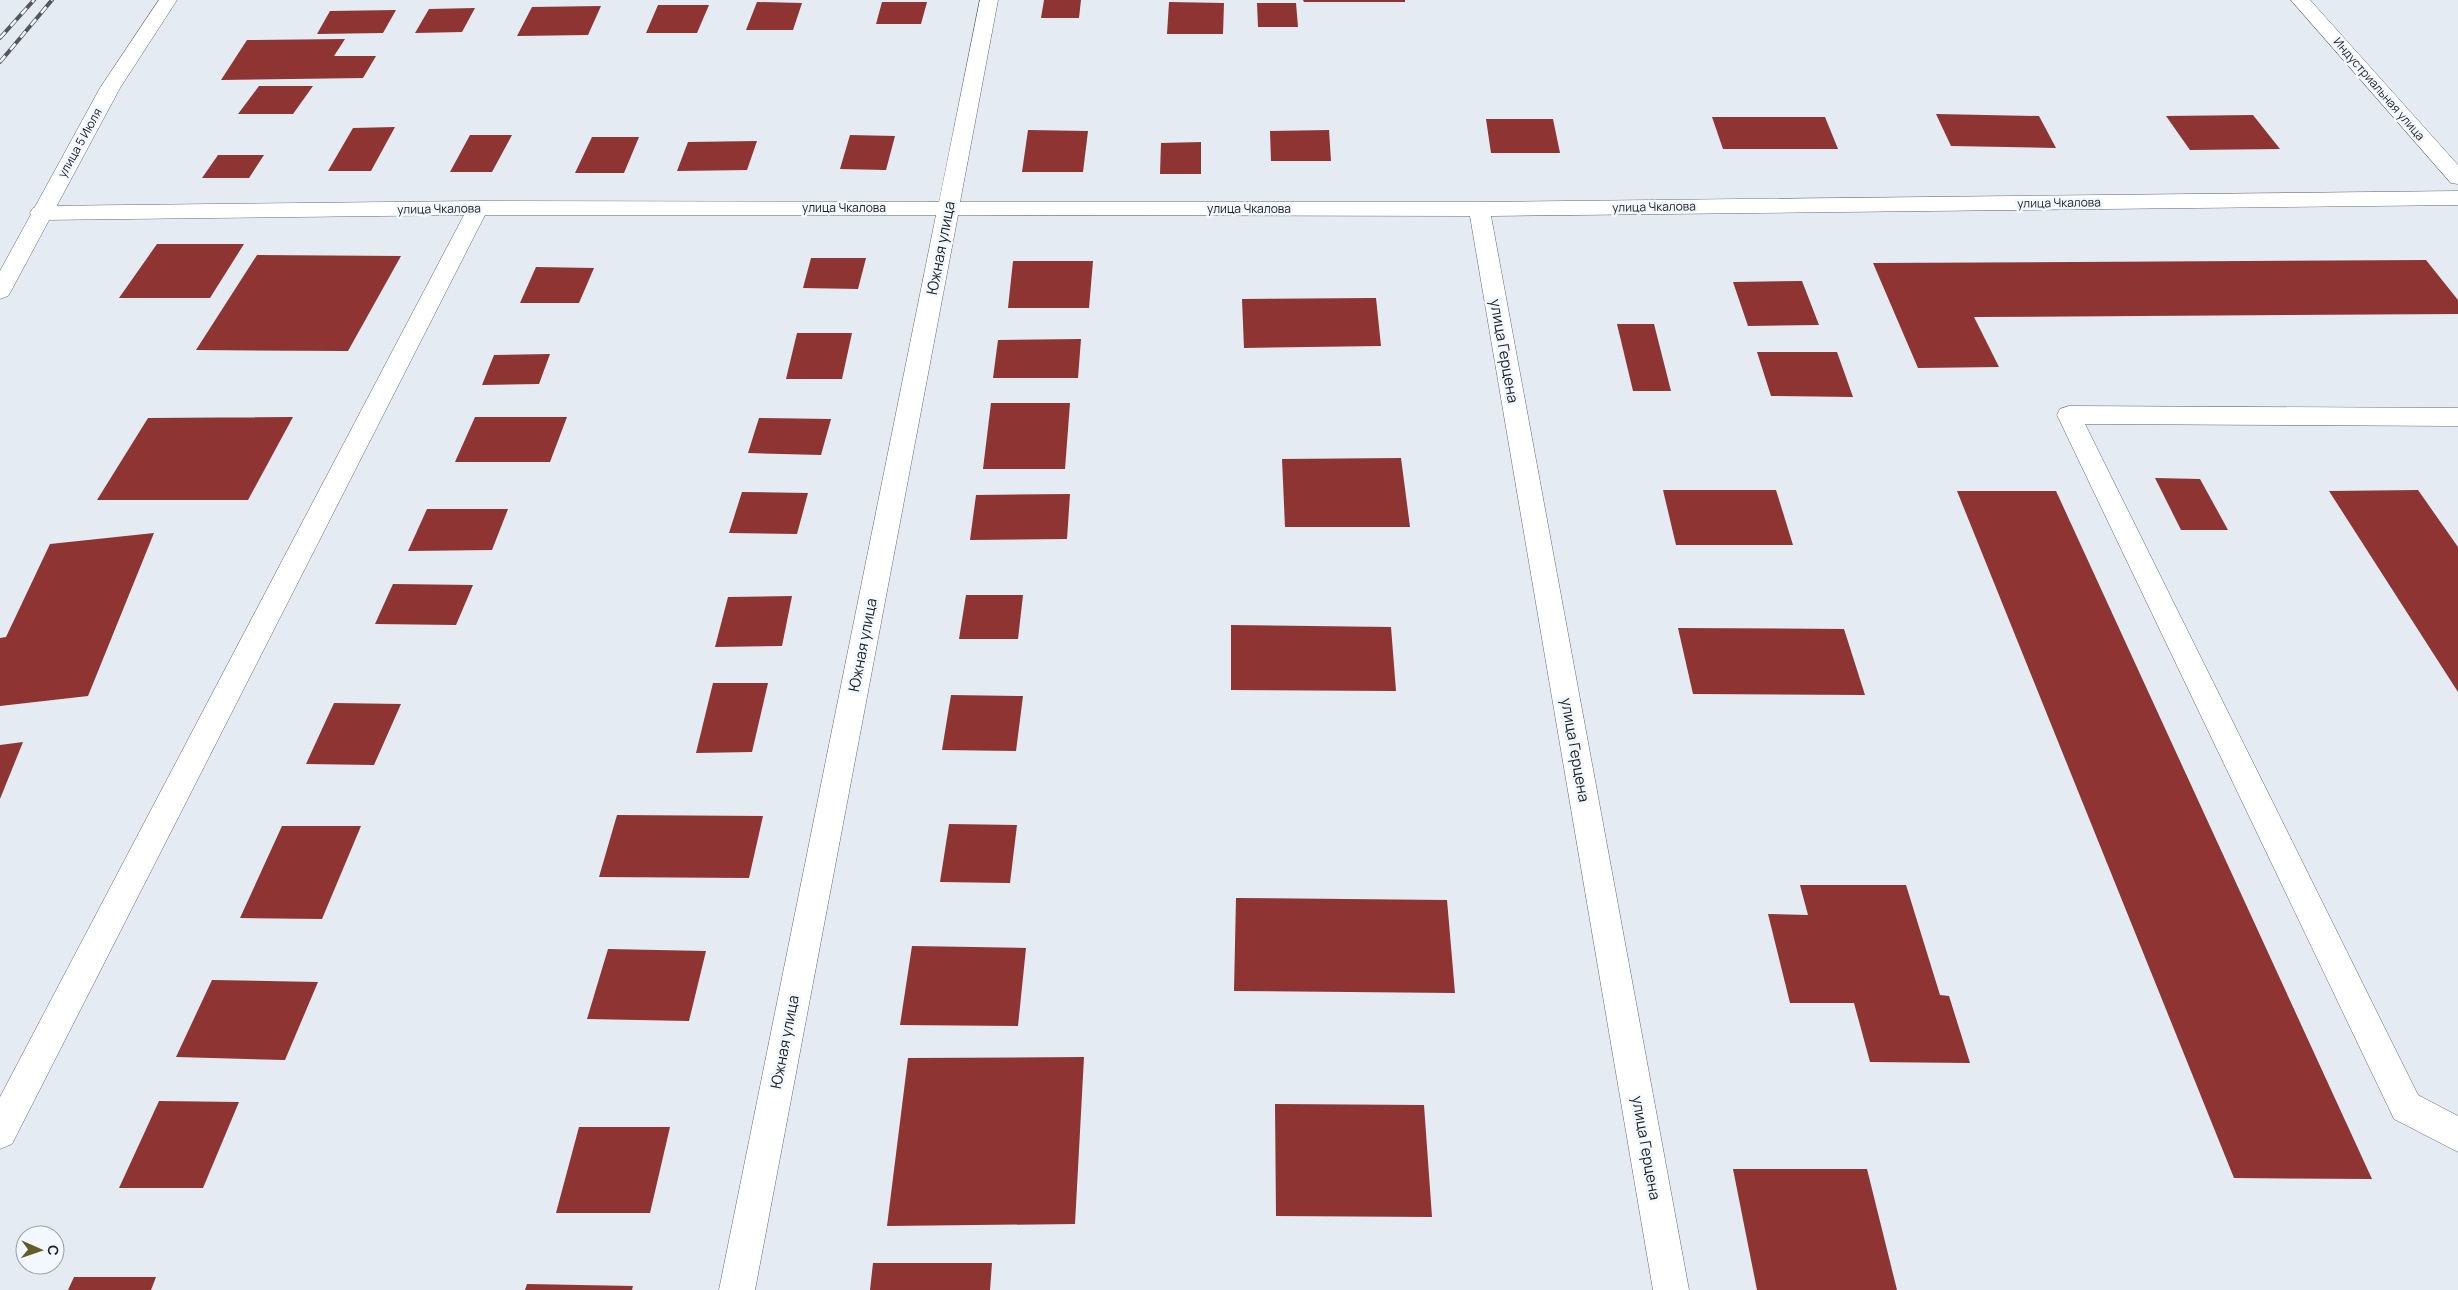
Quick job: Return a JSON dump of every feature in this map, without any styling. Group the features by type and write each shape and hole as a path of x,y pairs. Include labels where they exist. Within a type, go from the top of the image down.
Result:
{"main road":[{"name":"улица 5 Июля","path":"0,291 110,88 168,0"},
{"name":"Южная улица","path":"737,1290 990,0"},
{"name":"Индустриальная улица","path":"2300,0 2458,178"},
{"name":"улица Чкалова","path":"41,213 478,208 1479,209 2458,198"},
{"path":"0,1132 478,208"},
{"name":"улица Герцена","path":"1479,209 1671,1290"},
{"path":"2458,417 2069,415 2406,1107 2458,1135"}],"building":[{"path":"1044,0 1081,0 1079,18 1041,18"},
{"path":"1303,0 1405,0 1405,2 1304,2"},
{"path":"757,2 802,3 793,30 746,30"},
{"path":"882,2 927,2 921,24 876,24"},
{"path":"1169,2 1224,3 1223,34 1167,34"},
{"path":"1257,3 1296,3 1298,27 1258,27"},
{"path":"658,5 709,5 697,33 646,33"},
{"path":"601,6 588,35 517,36 532,7"},
{"path":"475,8 462,32 415,33 429,9"},
{"path":"396,10 383,33 317,34 330,11"},
{"path":"345,39 334,56 376,56 363,78 221,80 247,40"},
{"path":"259,86 313,86 293,114 238,114"},
{"path":"1936,114 2039,116 2056,148 1951,146"},
{"path":"2253,115 2280,149 2190,150 2166,116"},
{"path":"1712,117 1825,117 1838,149 1723,149"},
{"path":"1486,119 1553,119 1560,153 1491,153"},
{"path":"395,127 371,171 328,171 353,128"},
{"path":"1028,130 1088,131 1083,172 1022,172"},
{"path":"1329,130 1331,161 1271,161 1270,131"},
{"path":"470,135 512,135 492,172 450,172"},
{"path":"850,135 895,136 886,170 840,169"},
{"path":"592,137 639,137 624,173 575,173"},
{"path":"757,141 747,170 677,171 688,142"},
{"path":"1201,142 1201,174 1160,174 1161,143"},
{"path":"218,155 264,155 249,178 202,178"},
{"path":"157,244 244,244 210,298 119,298"},
{"path":"257,255 401,256 348,351 196,350"},
{"path":"811,258 866,258 858,289 803,288"},
{"path":"2426,260 2458,300 2458,314 1974,317 1999,367 1918,368 1873,263"},
{"path":"1013,261 1093,261 1089,308 1008,308"},
{"path":"536,267 594,268 579,303 520,303"},
{"path":"1802,281 1819,325 1748,326 1733,282"},
{"path":"1376,298 1381,346 1244,348 1242,299"},
{"path":"1617,324 1654,324 1671,391 1633,391"},
{"path":"797,333 852,333 842,379 786,379"},
{"path":"1081,339 1078,378 993,378 998,340"},
{"path":"1757,352 1837,352 1853,397 1771,396"},
{"path":"550,354 539,384 482,385 494,355"},
{"path":"991,403 1070,403 1065,469 983,469"},
{"path":"293,417 248,500 97,500 148,418"},
{"path":"475,417 567,417 550,462 455,462"},
{"path":"759,418 831,419 821,455 748,453"},
{"path":"1401,458 1410,527 1285,527 1282,459"},
{"path":"2155,478 2200,479 2228,530 2181,530"},
{"path":"1663,490 1776,490 1793,545 1676,545"},
{"path":"2418,490 2458,547 2458,692 2329,491"},
{"path":"1957,491 2056,491 2372,1179 2234,1178"},
{"path":"742,492 808,493 797,534 729,533"},
{"path":"1070,494 1067,539 970,540 976,495"},
{"path":"427,509 508,509 492,550 408,551"},
{"path":"154,533 88,696 0,706 0,638 6,637 50,544"},
{"path":"393,584 473,585 456,625 375,624"},
{"path":"966,595 1023,595 1018,639 959,639"},
{"path":"792,596 782,646 715,647 728,597"},
{"path":"1231,625 1391,627 1396,691 1231,690"},
{"path":"1678,628 1844,629 1865,695 1693,694"},
{"path":"713,683 768,683 752,752 696,753"},
{"path":"951,695 1023,696 1016,751 942,750"},
{"path":"334,703 401,704 374,765 306,764"},
{"path":"23,742 0,799 0,745"},
{"path":"617,815 763,816 749,878 599,877"},
{"path":"949,824 1017,825 1010,883 940,882"},
{"path":"282,826 361,826 322,919 240,918"},
{"path":"1800,885 1906,885 1940,995 1949,996 1970,1063 1870,1062 1854,1003 1790,1003 1768,914 1808,915"},
{"path":"1236,898 1447,900 1455,993 1234,991"},
{"path":"912,946 1026,948 1018,1026 900,1025"},
{"path":"608,949 706,951 689,1021 587,1019"},
{"path":"212,980 318,982 285,1060 176,1057"},
{"path":"1084,1057 1075,1224 887,1226 908,1058"},
{"path":"159,1101 239,1102 203,1188 119,1188"},
{"path":"1275,1104 1424,1105 1432,1217 1276,1216"},
{"path":"579,1127 670,1127 650,1213 556,1213"},
{"path":"1733,1169 1867,1169 1897,1290 1757,1290"},
{"path":"873,1263 992,1263 990,1290 870,1290"},
{"path":"74,1277 156,1277 151,1290 68,1290"},
{"path":"527,1284 633,1286 632,1290 525,1290"}],"railway":[{"path":"0,38 34,0"},
{"path":"0,62 52,0"}]}
